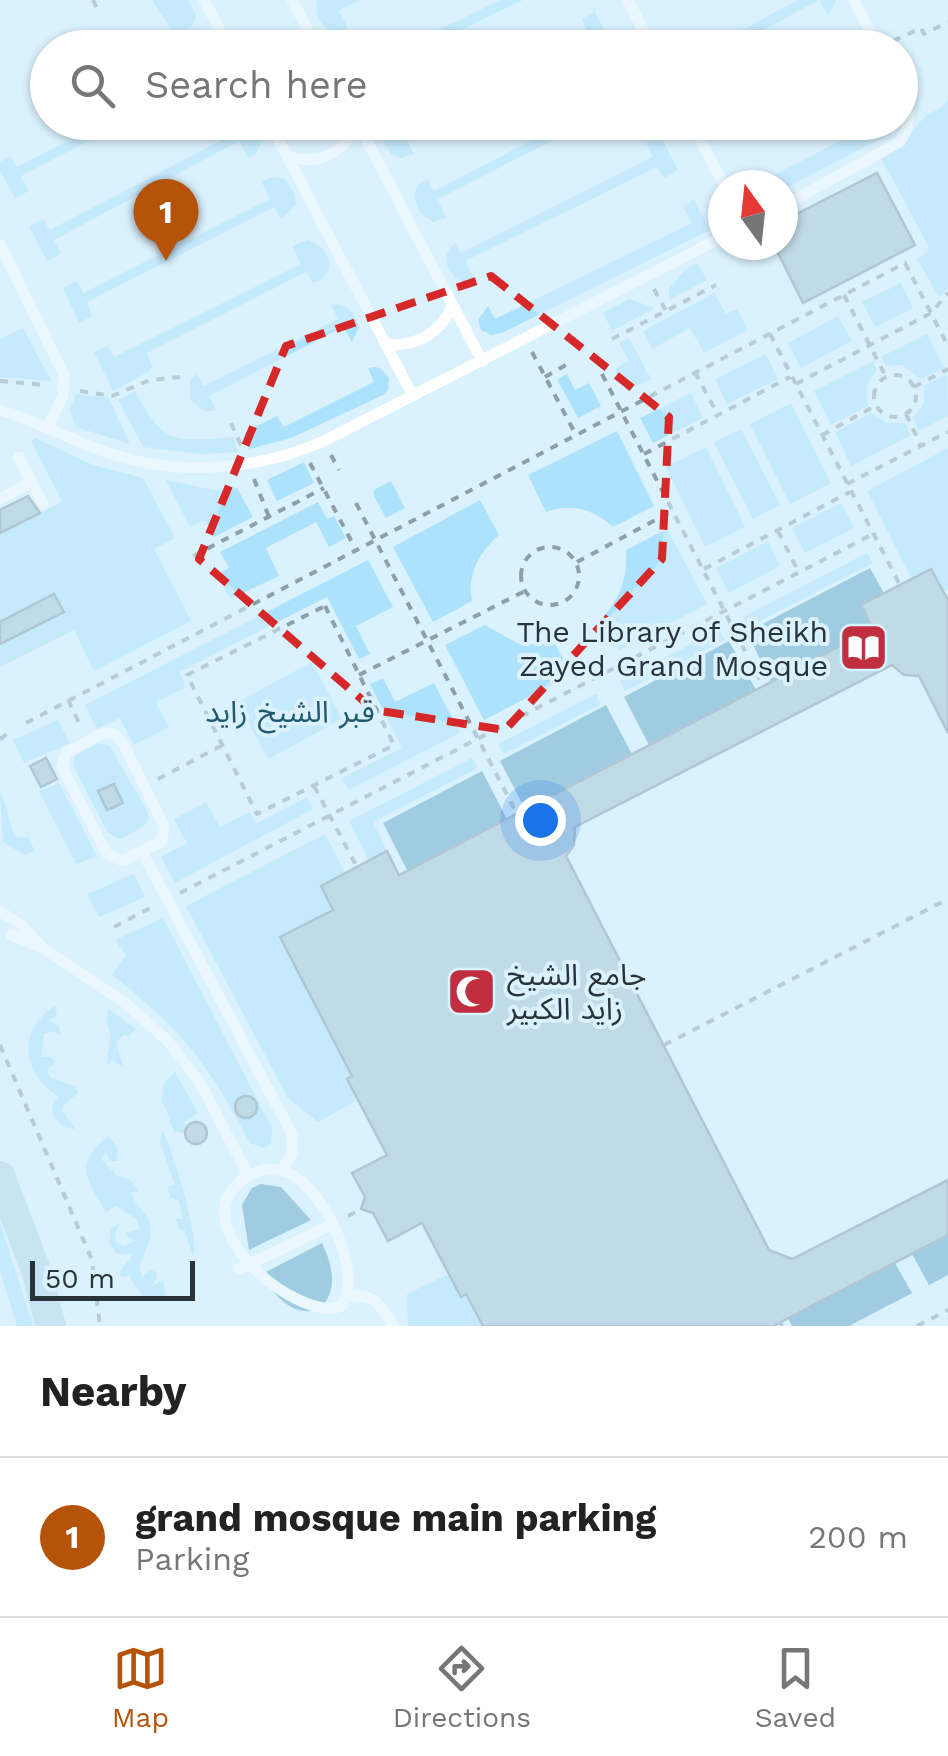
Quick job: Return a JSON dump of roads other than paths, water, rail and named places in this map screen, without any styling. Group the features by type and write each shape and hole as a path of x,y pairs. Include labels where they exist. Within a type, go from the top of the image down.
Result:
{"main road":[{"path":"0,1176 37,1274 51,1326"}],"lane":[{"path":"204,0 220,30"},
{"path":"292,0 308,30"},
{"path":"628,0 643,30"},
{"path":"854,0 870,30"},
{"path":"278,140 413,396"},
{"path":"286,154 308,160 332,154 347,140"},
{"path":"365,140 482,361"},
{"path":"700,140 716,170"},
{"path":"798,198 901,140"},
{"path":"0,245 61,366 64,388 47,429"},
{"path":"0,410 102,451 167,466 212,468 249,464 304,450 708,245"},
{"path":"386,344 407,344 426,337 442,324 452,306"},
{"path":"19,456 43,504"},
{"path":"0,499 32,482"},
{"path":"103,733 120,738 165,832 160,842 142,852 123,861 107,854 64,772 62,762 66,753 103,733"},
{"path":"142,852 292,1134 292,1154 282,1170"},
{"path":"0,912 16,921 43,948"},
{"path":"5,932 43,948 124,1002 167,1040 202,1086 248,1175"},
{"path":"327,1321 341,1308 348,1282 333,1224 308,1188 282,1170 265,1170 238,1183 225,1207 228,1238 242,1274 333,1224"},
{"path":"346,1298 366,1296 376,1300 393,1326"}],"place":[{"name":"grand mosque main parking","path":"166,261"},
{"name":"The Library of Sheikh Zayed Grand Mosque","path":"863,648"},
{"name":"جامع الشيخ زايد الكبير","path":"472,991"}],"park label":[{"name":"قبر الشيخ زايد","path":"290,711"}]}
